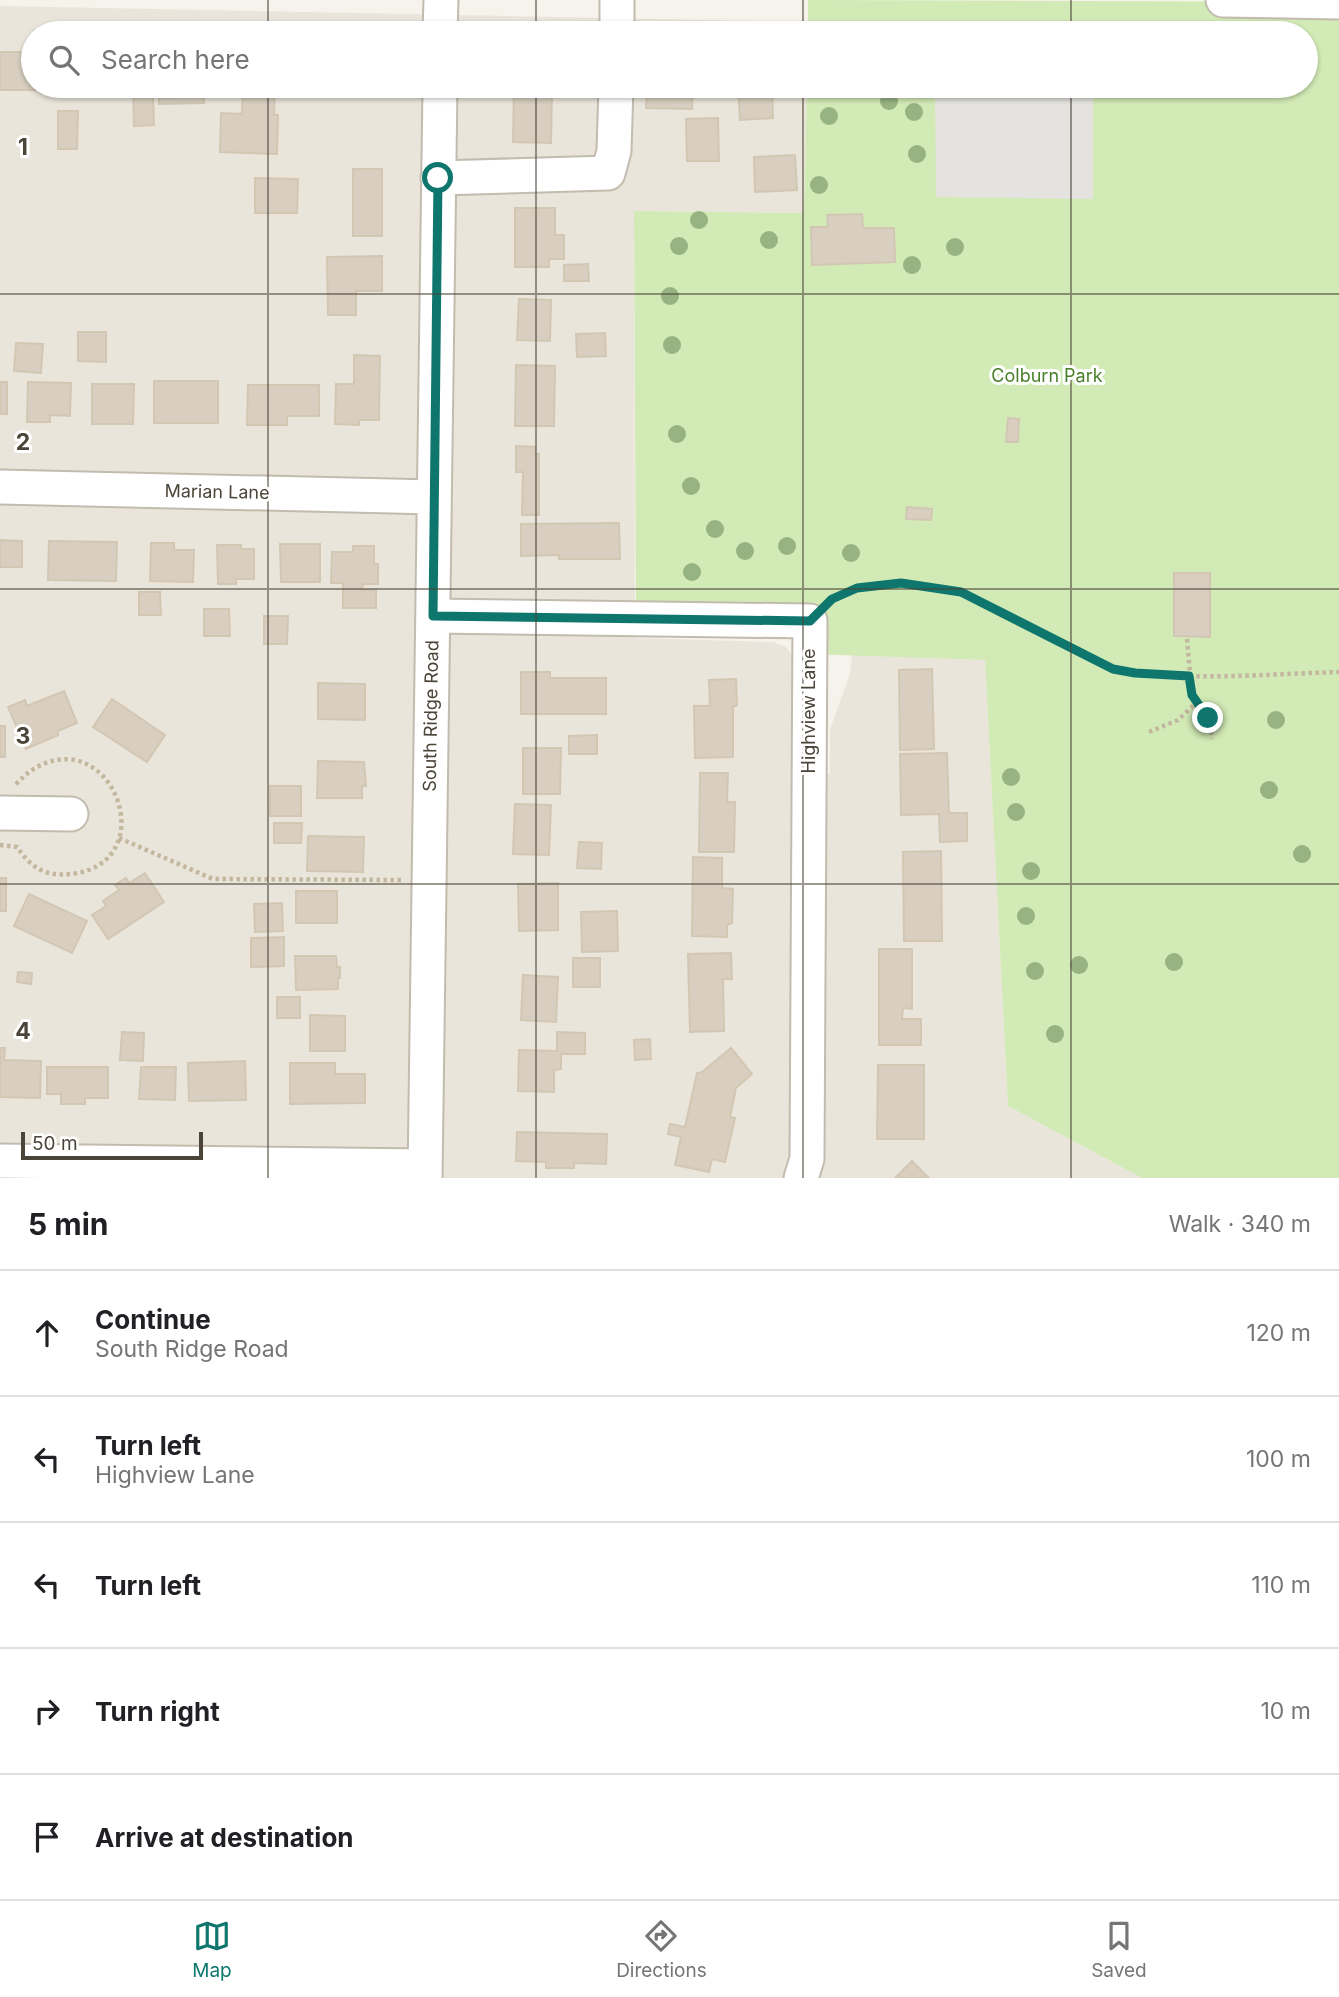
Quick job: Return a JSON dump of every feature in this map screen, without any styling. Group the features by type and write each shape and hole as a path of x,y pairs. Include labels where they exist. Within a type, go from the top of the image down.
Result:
{"street":[{"path":"440,21 441,0"},
{"path":"617,0 617,21"},
{"path":"1223,0 1339,2"},
{"name":"South Ridge Road","path":"425,1172 440,98"},
{"path":"438,178 608,173 614,151 615,98"},
{"name":"Marian Lane","path":"0,487 434,497"},
{"path":"433,616 810,621"},
{"name":"Highview Lane","path":"801,1178 807,1158 810,621"},
{"path":"0,813 71,814"},
{"path":"0,1161 425,1172"}],"path":[{"path":"810,621 832,599 857,588 901,583 961,592 1113,669 1189,676 1339,672"},
{"path":"1186,639 1192,695 1208,718 1212,739"},
{"path":"1149,732 1178,720 1197,702"},
{"path":"119,838 213,879 403,880"}],"shaded area":[{"path":"0,6 758,21 21,21 21,98 807,98 804,213 634,211 635,638 774,642 786,647 791,653 793,664 792,775 830,774 830,729 850,674 852,655 985,660 1008,1106 1142,1178 0,1178"},
{"path":"935,98 1093,98 1093,199 936,197"}],"green space":[{"name":"Colburn Park","path":"808,0 1339,2 1339,1178 1142,1178 1008,1106 985,660 809,654 810,621 636,618 634,211 804,213 807,98 1318,98 1318,21 808,21"}],"building":[{"path":"0,52 21,52 21,90 0,90"},
{"path":"133,98 153,98 154,125 134,126"},
{"path":"159,98 204,98 204,103 159,104"},
{"path":"243,98 275,98 274,115 278,115 277,154 220,152 221,113 242,114"},
{"path":"514,98 552,98 551,143 513,142"},
{"path":"646,98 692,98 692,109 646,108"},
{"path":"739,98 772,98 773,118 740,120"},
{"path":"58,111 78,111 77,149 58,149"},
{"path":"718,118 719,161 687,161 686,119"},
{"path":"795,155 797,190 755,192 754,157"},
{"path":"353,169 382,169 382,236 353,236"},
{"path":"255,178 298,179 297,213 255,213"},
{"path":"515,208 555,208 555,235 564,235 564,259 549,259 549,267 515,267"},
{"path":"862,214 863,228 894,228 895,262 812,265 811,227 828,227 827,215"},
{"path":"382,256 382,291 356,291 356,315 328,315 327,257"},
{"path":"588,264 589,281 564,281 564,265"},
{"path":"519,299 551,300 550,341 517,340"},
{"path":"78,332 106,332 106,362 78,361"},
{"path":"605,333 606,356 577,357 576,334"},
{"path":"16,343 43,344 41,373 14,371"},
{"path":"354,355 380,356 379,420 359,420 359,425 335,424 336,384 354,384"},
{"path":"516,365 555,366 554,426 515,426"},
{"path":"154,381 218,381 218,423 154,423"},
{"path":"0,382 7,382 7,414 0,414"},
{"path":"28,382 71,383 70,416 50,415 50,422 27,422"},
{"path":"92,384 134,384 133,424 92,424"},
{"path":"248,385 319,385 319,416 287,416 287,425 247,425"},
{"path":"1008,418 1019,419 1018,442 1006,442"},
{"path":"516,446 535,447 535,454 539,454 539,515 522,515 523,472 516,472"},
{"path":"907,507 932,509 931,520 906,519"},
{"path":"619,523 620,559 559,559 559,555 521,556 521,524"},
{"path":"0,540 22,541 22,567 0,567"},
{"path":"49,541 117,542 116,581 48,580"},
{"path":"151,543 174,543 174,550 194,550 193,582 150,581"},
{"path":"280,544 320,544 320,582 281,582"},
{"path":"217,545 241,545 241,549 254,549 254,579 236,579 236,584 218,584"},
{"path":"353,546 374,546 378,584 363,584 362,590 376,590 376,608 343,608 343,583 331,583 332,552 353,552"},
{"path":"1174,573 1210,573 1210,637 1174,636"},
{"path":"139,592 160,592 161,615 139,615"},
{"path":"204,609 229,609 230,636 204,636"},
{"path":"264,616 288,616 287,644 264,644"},
{"path":"932,669 934,749 900,750 899,670"},
{"path":"521,672 550,672 550,678 606,678 606,714 521,714"},
{"path":"736,679 733,757 695,758 694,706 710,706 709,680"},
{"path":"318,683 365,684 365,720 318,719"},
{"path":"64,691 77,723 26,749 8,707 25,700 27,706"},
{"path":"112,699 165,735 147,762 93,727"},
{"path":"0,726 5,726 5,757 0,757"},
{"path":"597,735 597,754 569,754 569,736"},
{"path":"523,748 561,748 560,794 523,794"},
{"path":"947,753 949,813 967,813 967,841 940,842 939,814 901,815 900,754"},
{"path":"318,761 364,762 366,786 362,786 362,798 317,798"},
{"path":"700,773 728,773 727,802 735,802 734,852 699,852"},
{"path":"270,786 301,786 301,816 270,816"},
{"path":"515,804 551,805 549,855 513,854"},
{"path":"274,823 302,823 301,843 274,843"},
{"path":"308,836 364,837 363,872 307,871"},
{"path":"579,842 602,843 601,869 577,868"},
{"path":"941,851 942,941 904,941 903,852"},
{"path":"693,857 722,858 722,888 733,889 732,923 727,925 727,937 692,936"},
{"path":"145,873 164,902 108,939 92,915 106,906 103,901 119,890 115,885 126,878 129,883"},
{"path":"0,878 6,878 6,911 0,911"},
{"path":"558,883 558,930 519,931 518,884"},
{"path":"296,891 337,891 337,923 296,923"},
{"path":"29,894 87,921 72,953 14,926"},
{"path":"282,903 283,931 255,932 254,904"},
{"path":"617,911 618,951 582,952 581,912"},
{"path":"284,937 284,966 251,967 251,938"},
{"path":"879,949 912,949 912,1009 903,1008 902,1019 921,1019 921,1045 879,1045"},
{"path":"731,953 732,979 723,979 724,1031 690,1032 688,954"},
{"path":"295,956 336,956 337,968 340,967 338,989 296,990"},
{"path":"573,958 600,958 600,987 573,987"},
{"path":"18,972 32,973 31,984 17,982"},
{"path":"523,975 558,977 556,1022 521,1020"},
{"path":"277,997 300,997 300,1018 277,1018"},
{"path":"310,1015 345,1016 345,1051 310,1051"},
{"path":"122,1032 144,1033 143,1061 120,1060"},
{"path":"557,1032 585,1033 585,1054 561,1054 561,1069 554,1070 554,1092 518,1091 519,1050 557,1051"},
{"path":"650,1039 651,1059 635,1060 634,1040"},
{"path":"0,1048 5,1048 4,1060 41,1061 40,1098 0,1097"},
{"path":"731,1048 752,1074 736,1088 730,1117 735,1118 725,1162 712,1159 709,1172 675,1165 681,1137 668,1134 670,1124 685,1127 697,1073 702,1072"},
{"path":"245,1061 246,1100 189,1101 188,1063"},
{"path":"290,1063 335,1063 335,1074 365,1074 365,1103 290,1104"},
{"path":"878,1065 924,1065 924,1139 877,1139"},
{"path":"47,1067 108,1067 108,1098 85,1098 85,1104 61,1104 61,1094 47,1094"},
{"path":"141,1067 176,1067 175,1100 139,1099"},
{"path":"517,1132 607,1134 606,1164 574,1163 574,1168 546,1168 546,1162 516,1161"},
{"path":"912,1161 929,1178 895,1178"}],"route":[{"path":"438,178 433,616 810,621 832,599 857,588 901,583 961,592 1113,669 1189,676 1192,695 1208,718"}]}
